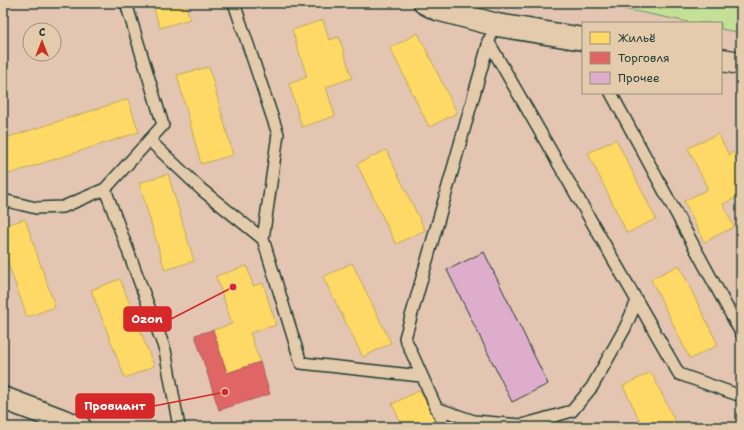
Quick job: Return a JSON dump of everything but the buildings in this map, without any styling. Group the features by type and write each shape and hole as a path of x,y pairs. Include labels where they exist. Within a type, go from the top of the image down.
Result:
{"street":[{"path":"425,3 493,33 582,40"},
{"path":"722,60 741,63"},
{"path":"3,398 67,425"}],"lane":[{"path":"3,200 36,208 63,207 105,189 163,125 126,3"},
{"path":"234,3 278,134 263,239 301,362 421,376"},
{"path":"493,33 637,301 679,374 741,396"},
{"path":"445,427 405,338 493,33"},
{"path":"612,94 741,332"},
{"path":"149,140 202,190 263,239"},
{"path":"105,189 165,350 179,427"},
{"path":"436,408 474,421 522,425 572,411 592,387 625,328 637,301"}],"green space":[{"path":"595,3 741,3 741,33 722,29 722,22 688,22"}],"place":[{"name":"Ozon","path":"233,287"},
{"name":"Провиант","path":"225,392"}]}
